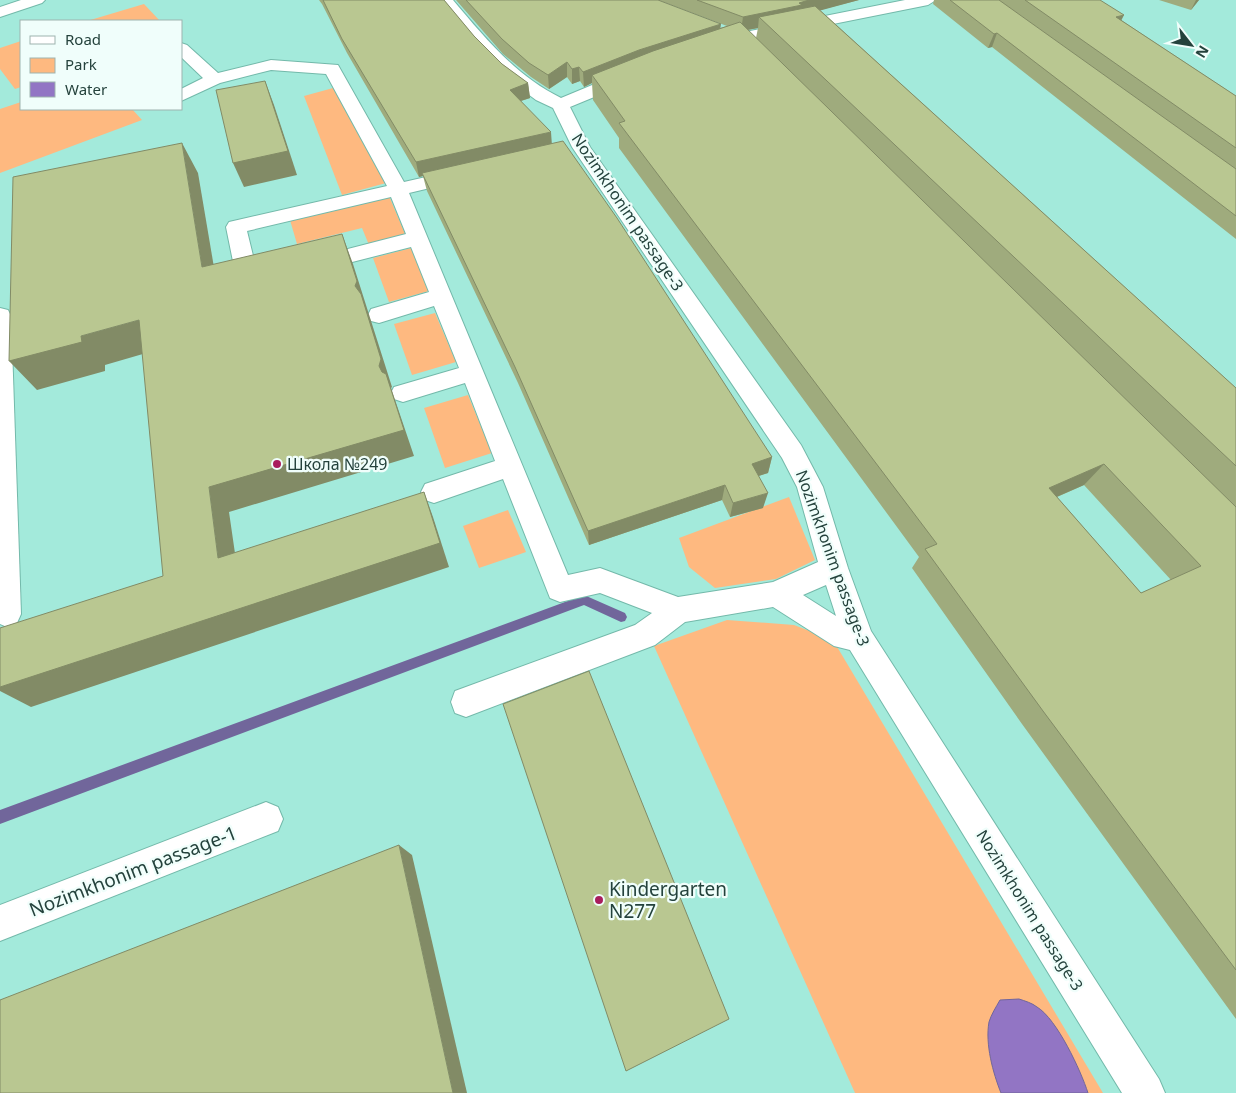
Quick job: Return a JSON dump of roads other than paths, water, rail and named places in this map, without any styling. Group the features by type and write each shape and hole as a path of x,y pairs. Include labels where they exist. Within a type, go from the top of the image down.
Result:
{"street":[{"path":"0,12 37,0"},
{"path":"445,0 488,52 516,79 543,98 560,105 645,70"},
{"path":"702,50 740,38 928,0"},
{"path":"712,27 740,38 761,58"},
{"path":"182,49 214,79"},
{"path":"182,95 214,79 271,65 332,69 398,189 560,589 600,580 678,610"},
{"name":"Nozimkhonim passage-3","path":"560,105 573,149 792,452 810,487 834,568 859,638 1145,1093"},
{"path":"418,238 248,281 236,227 477,171"},
{"path":"379,315 442,296"},
{"path":"0,316 7,614"},
{"path":"403,393 473,372"},
{"path":"434,492 511,466"},
{"path":"466,702 645,635 678,610 776,594 834,568"},
{"path":"776,594 844,636 859,638"},
{"name":"Nozimkhonim passage-1","path":"0,923 266,820"}],"water":[{"path":"1019,999 1035,1006 1045,1013 1052,1022 1074,1059 1088,1093 1001,1093 990,1058 989,1022 1000,1000"}],"waterway":[{"path":"0,817 584,600 621,617"}],"place":[{"name":"Школа №249","path":"277,464"},
{"name":"Kindergarten N277","path":"599,900"}]}
